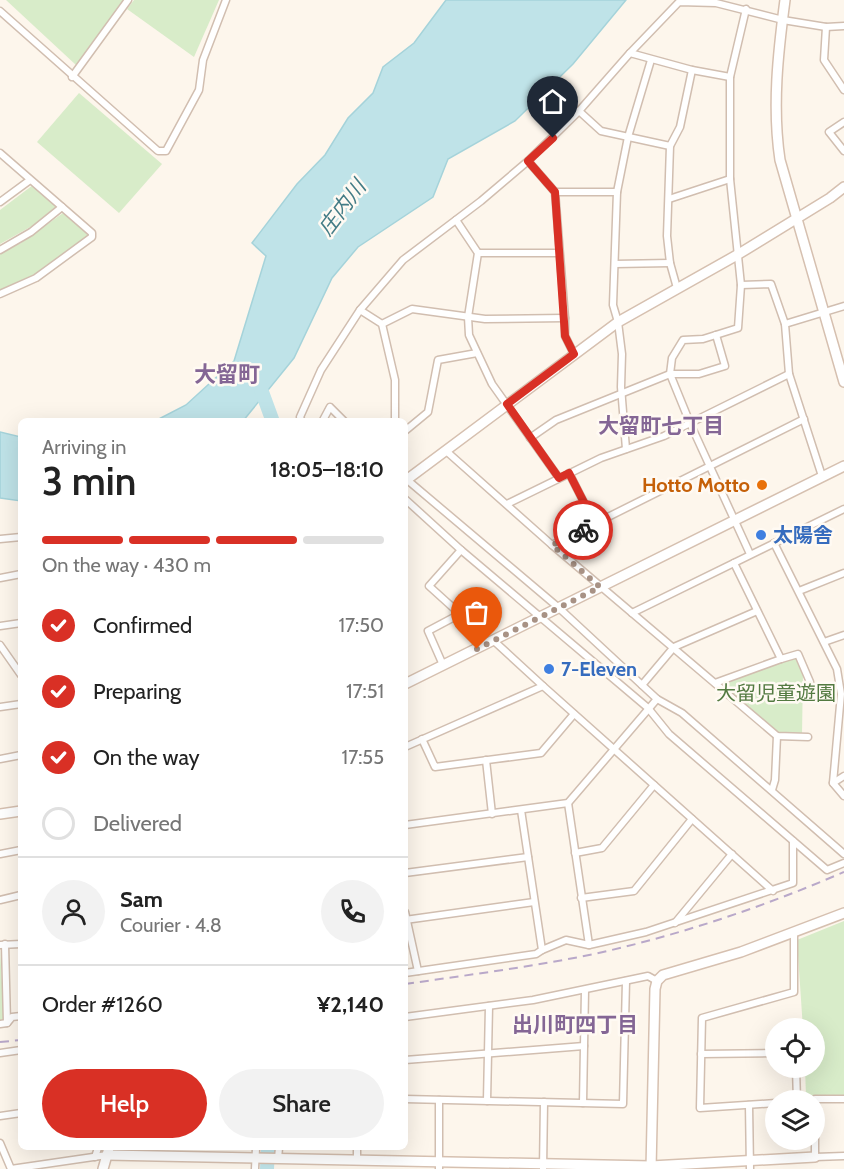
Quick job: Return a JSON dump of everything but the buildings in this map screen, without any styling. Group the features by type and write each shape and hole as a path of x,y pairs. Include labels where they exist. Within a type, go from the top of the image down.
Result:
{"street":[{"path":"72,76 128,0"},
{"path":"0,11 158,151 166,151 199,90 203,60 226,0"},
{"path":"785,0 775,102 776,136 796,219 844,382"},
{"path":"300,418 321,370 360,310 403,260 528,161 579,111 679,2 716,1 783,20 826,27 844,26"},
{"path":"746,9 730,76 730,179 741,285 738,328 703,339 683,340 672,358 670,374 750,554"},
{"path":"826,27 824,60 844,90"},
{"path":"630,53 692,70 730,76"},
{"path":"626,449 621,393 622,354 618,322 613,305 617,192 628,137 651,60"},
{"path":"677,288 670,262 667,236 670,146 680,127 692,70"},
{"path":"579,111 601,131 670,146"},
{"path":"844,122 829,132 844,151"},
{"path":"0,153 92,233 92,237 36,278 0,294"},
{"path":"528,161 555,192 565,336 574,354"},
{"path":"669,199 730,179"},
{"path":"0,202 30,180"},
{"path":"408,478 618,322 737,255 844,187"},
{"path":"555,192 617,192"},
{"path":"0,250 31,232 62,207"},
{"path":"456,220 478,253 468,317 469,335 492,384 559,478"},
{"path":"478,253 559,253"},
{"path":"615,264 670,262"},
{"path":"741,285 771,284 785,324 789,374 822,476"},
{"path":"785,324 844,306"},
{"path":"382,324 412,309 485,319 565,318"},
{"path":"360,310 382,324 395,380 395,418"},
{"path":"530,438 556,420 670,374 699,374 725,366 716,335"},
{"path":"408,428 428,412 438,360 477,353"},
{"path":"507,504 601,458 664,436 789,374"},
{"path":"324,418 330,407 341,418"},
{"path":"552,545 804,419"},
{"path":"445,450 600,587 777,736 808,737"},
{"path":"408,682 844,466"},
{"path":"569,473 595,524"},
{"path":"408,481 559,608 657,699 682,713 844,854"},
{"path":"408,502 540,618 648,708 669,734 793,842 827,870 844,863"},
{"path":"632,613 844,509"},
{"path":"0,539 18,537"},
{"path":"774,543 825,642 842,686 833,783 844,796"},
{"path":"443,665 428,631 460,614 429,586 461,550"},
{"path":"734,562 781,659"},
{"path":"799,591 844,573"},
{"path":"0,578 18,575"},
{"path":"642,685 674,647 757,611"},
{"path":"0,626 18,623"},
{"path":"825,642 844,635"},
{"path":"494,641 774,891"},
{"path":"0,645 18,671"},
{"path":"715,683 798,654 810,682"},
{"path":"408,746 543,686"},
{"path":"408,825 568,803 657,699"},
{"path":"0,707 18,704"},
{"path":"422,740 435,767 541,753 574,714"},
{"path":"772,790 775,780 777,736"},
{"path":"0,759 18,756"},
{"path":"486,760 492,814"},
{"path":"833,783 844,776"},
{"path":"575,853 602,849 654,785"},
{"path":"568,803 590,945"},
{"path":"521,810 542,950"},
{"path":"0,814 18,811"},
{"path":"581,898 634,891 692,819"},
{"path":"408,973 536,954 566,940 590,945 674,924 774,891 794,883 793,842"},
{"path":"0,854 18,851"},
{"path":"674,924 732,854"},
{"path":"408,873 528,857"},
{"path":"0,900 18,896"},
{"path":"408,917 534,902"},
{"path":"651,1168 657,981 663,975 741,952 844,913"},
{"path":"408,926 418,971"},
{"path":"765,1104 700,1108 702,1018 794,992 794,933"},
{"path":"3,1023 2,944 18,944"},
{"path":"408,1017 585,990 648,976 657,981"},
{"path":"408,1099 623,1104 626,981"},
{"path":"583,1103 585,990"},
{"path":"487,1101 489,1006"},
{"path":"3,1023 12,1017 18,1016"},
{"path":"408,1060 584,1046"},
{"path":"0,1053 18,1050"},
{"path":"701,1054 765,1053"},
{"path":"815,1157 815,1099 844,1099"},
{"path":"439,1100 439,1165"},
{"path":"543,1167 544,1102"},
{"path":"749,1105 750,1165"},
{"path":"0,1116 18,1113"},
{"path":"0,1143 11,1169 95,1156 112,1151 439,1165 651,1168 750,1165 844,1156"},
{"path":"95,1156 97,1150"},
{"path":"255,1169 256,1150"},
{"path":"278,1158 279,1150"},
{"path":"357,1150 357,1160"},
{"path":"103,1169 112,1151"}],"green space":[{"path":"6,0 126,0 76,65"},
{"path":"134,0 219,0 194,57 127,9"},
{"path":"79,93 162,164 119,213 37,142"},
{"path":"33,185 57,206 32,226 0,244 0,210"},
{"path":"63,213 90,235 36,274 0,290 0,253 21,243"},
{"name":"大留児童遊園","path":"794,657 797,658 803,673 802,734 782,734 724,686 724,683"},
{"path":"844,921 844,1095 825,1096 825,1090 806,1090 805,1078 825,1078 825,1018 802,1018 797,940"},
{"path":"0,949 4,1018 0,1021"}],"water":[{"name":"庄内川","path":"446,0 626,0 573,64 515,121 448,159 433,197 358,247 332,278 294,358 245,418 161,418 186,405 234,361 266,256 252,243 297,184 325,155 348,118 373,93 383,67 414,43"},
{"path":"0,432 18,436 18,501 0,498"}],"waterway":[{"path":"258,381 272,418"},
{"path":"267,1169 268,1150"}],"railway":[{"path":"408,984 547,963 658,938 721,919 844,872"},
{"path":"0,1042 18,1040"}],"way so far":[{"path":"477,649 600,587 552,545 583,530"}],"place":[{"name":"Hotto Motto","path":"762,485"},
{"name":"太陽舎","path":"761,535"},
{"name":"7-Eleven","path":"549,669"}],"district":[{"name":"大留町","path":"227,374"},
{"name":"大留町七丁目","path":"661,426"},
{"name":"出川町四丁目","path":"575,1025"}],"route":[{"path":"553,138 528,161 555,192 565,336 574,354 507,404 559,478 569,473 595,524 583,530"}]}
